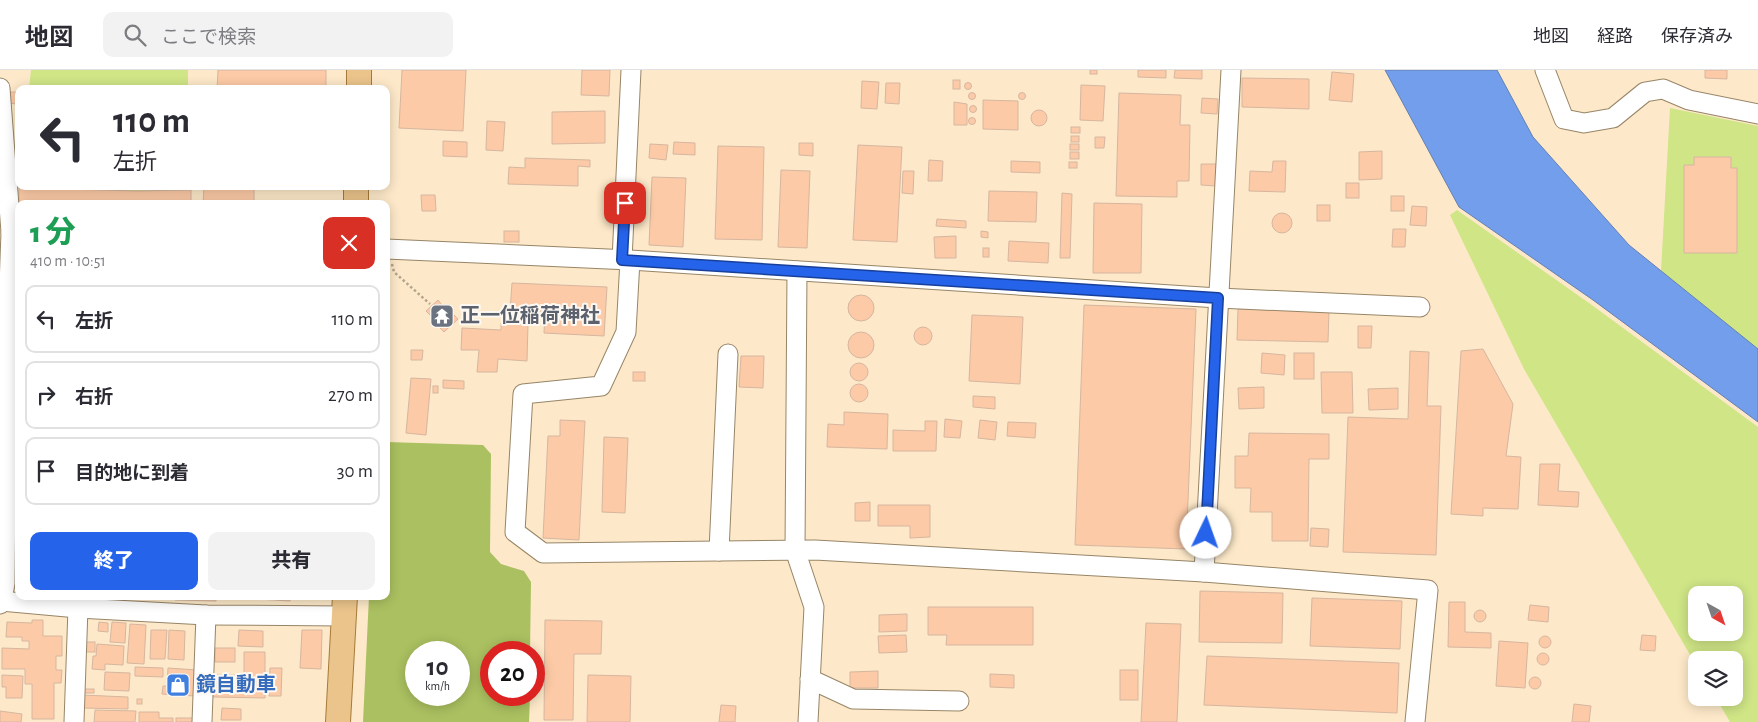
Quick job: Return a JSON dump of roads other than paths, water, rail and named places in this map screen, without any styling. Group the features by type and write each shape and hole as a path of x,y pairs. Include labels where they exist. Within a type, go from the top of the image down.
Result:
{"main road":[{"path":"359,70 359,85"},
{"path":"338,722 344,606"}],"street":[{"path":"631,70 626,332 601,386 523,394 515,532 543,553 795,550 1204,572 1428,590 1415,722"},
{"path":"1204,572 1231,70"},
{"path":"1545,70 1564,120 1584,123 1614,118 1645,92 1663,89 1689,100 1758,114"},
{"path":"0,88 15,232 4,314 5,583 1,602 206,615 344,606"},
{"path":"390,250 626,260 1218,298 1420,307"},
{"path":"797,271 795,550 814,608 808,722"},
{"path":"719,551 728,354"},
{"path":"74,722 78,608"},
{"path":"202,722 206,615"},
{"path":"810,679 853,699 959,701"}],"water":[{"path":"1385,70 1497,70 1533,137 1629,245 1758,349 1758,422 1593,300 1459,207"}],"place":[{"name":"正一位稲荷神社","path":"442,316"},
{"name":"鏡自動車","path":"178,685"}]}
